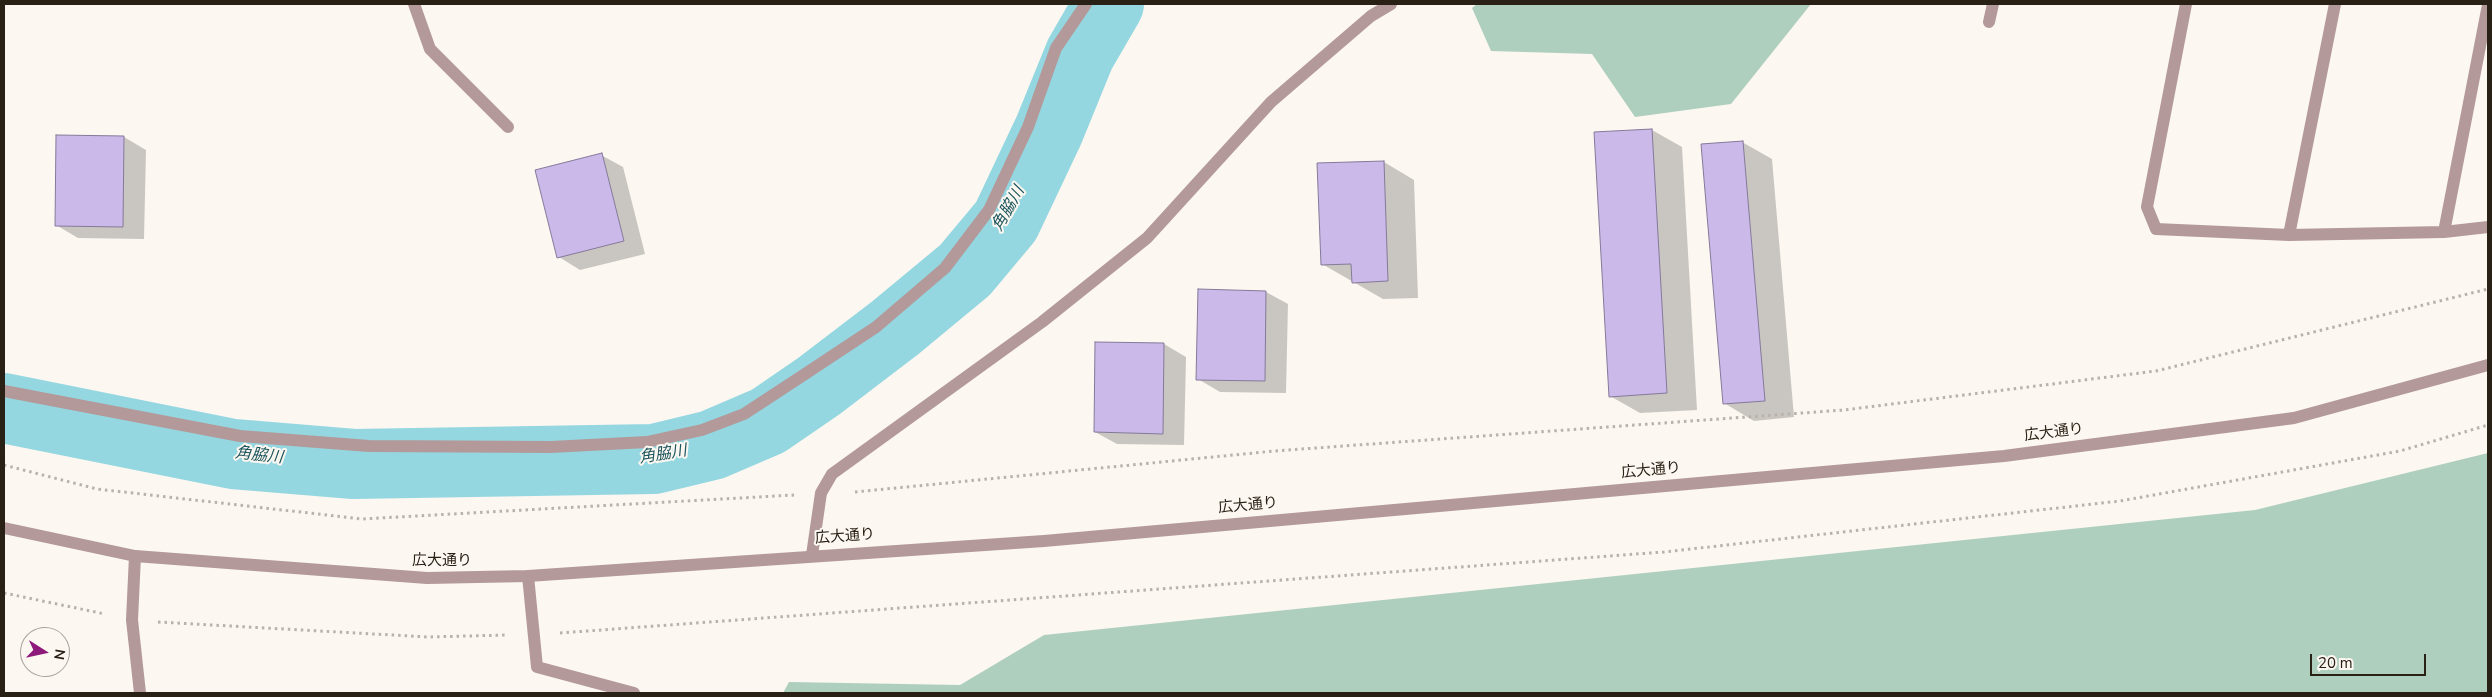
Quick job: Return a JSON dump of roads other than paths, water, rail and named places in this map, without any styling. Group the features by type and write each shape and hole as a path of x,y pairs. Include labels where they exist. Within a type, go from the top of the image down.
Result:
{"street":[{"path":"414,4 430,49 508,128"},
{"path":"4,391 240,436 369,446 550,446 647,442 702,430 744,414 876,327 945,268 989,210 1028,127 1056,48 1086,4"},
{"path":"812,555 821,493 832,474 1042,322 1147,238 1271,102 1371,16 1391,4"},
{"path":"1989,22 1993,4"},
{"path":"2186,4 2147,207 2156,229 2289,234 2444,232 2488,227"},
{"path":"2289,234 2335,4"},
{"path":"2444,232 2488,5"},
{"name":"広大通り","path":"4,528 135,556 427,578 528,576 812,555 1044,541 2004,456 2294,418 2488,364"},
{"path":"135,556 132,620 140,693"},
{"path":"528,576 537,667 634,693"}],"waterway":[{"name":"角脇川","path":"4,408 233,454 354,464 654,459 712,445 768,421 819,386 895,328 965,270 1006,221 1049,130 1080,54 1109,4"}]}
